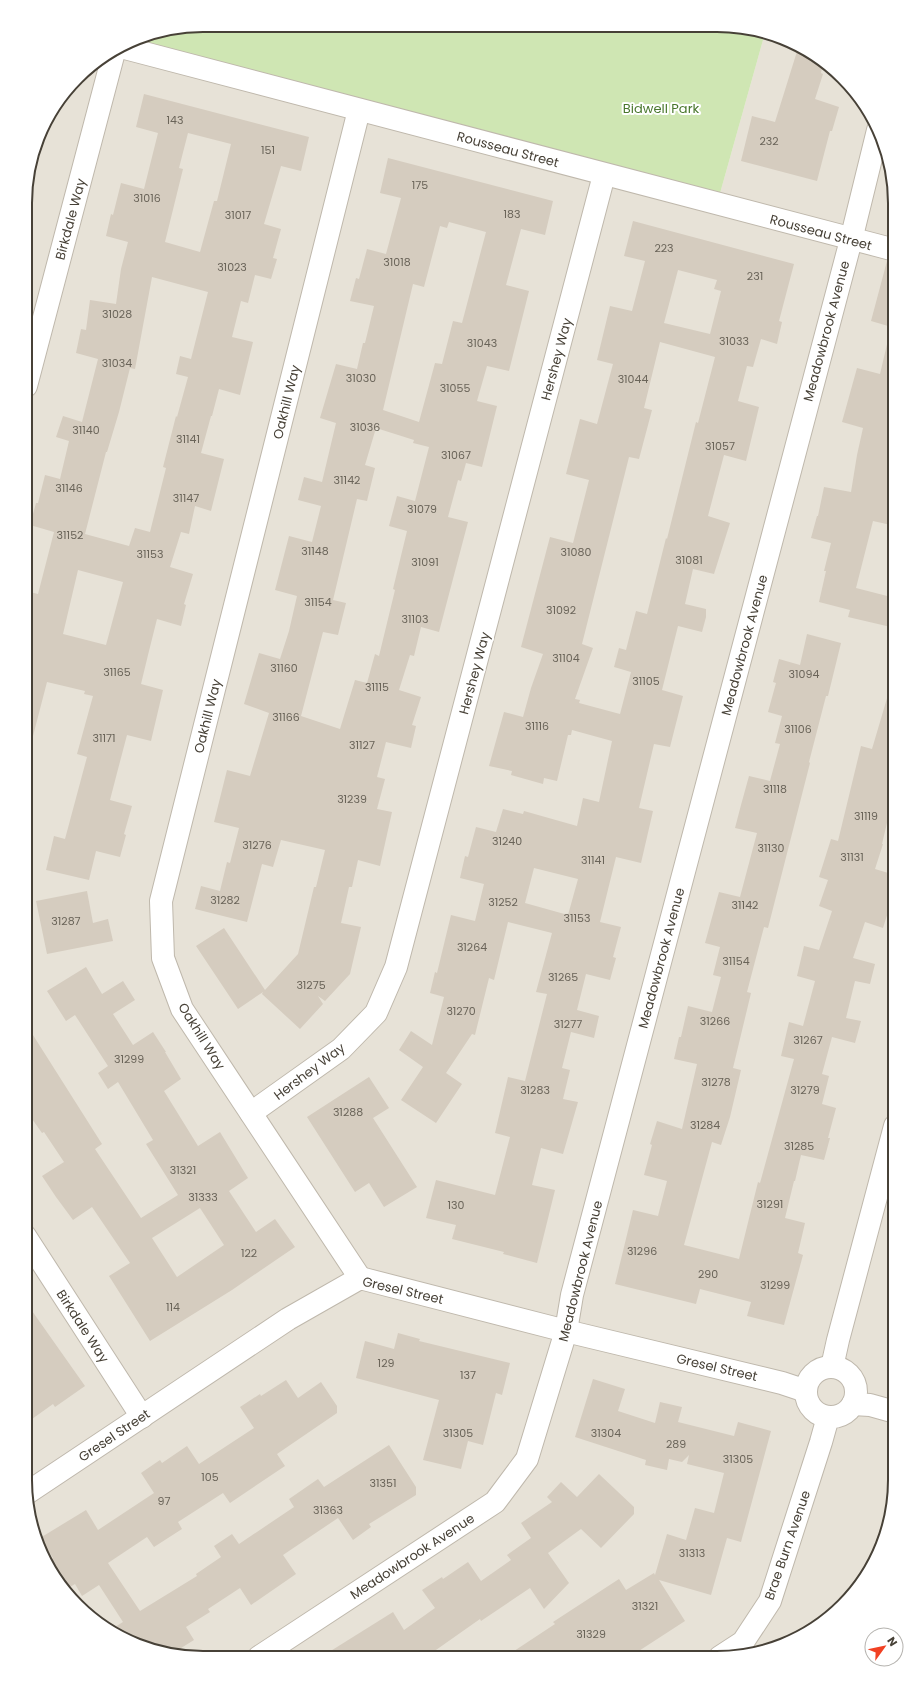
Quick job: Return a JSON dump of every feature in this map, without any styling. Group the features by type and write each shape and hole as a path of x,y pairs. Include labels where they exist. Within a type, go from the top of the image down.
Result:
{"street":[{"name":"Rousseau Street","path":"129,49 851,240 888,248"},
{"name":"Birkdale Way","path":"32,363 112,58"},
{"name":"Oakhill Way","path":"359,110 161,901 163,958 182,1009 360,1278"},
{"name":"Meadowbrook Avenue","path":"268,1651 495,1502 527,1459 566,1331 576,1280 851,240 876,140"},
{"name":"Hershey Way","path":"251,1113 341,1049 376,1013 396,967 604,175"},
{"path":"832,1367 888,1152"},
{"name":"Birkdale Way","path":"32,1247 142,1417"},
{"name":"Gresel Street","path":"32,1490 288,1319 360,1278 566,1331 782,1383 806,1391"},
{"path":"832,1367 844,1371 852,1380 856,1396 853,1404 848,1410 835,1417 828,1417 819,1414 812,1408 806,1391 807,1385 814,1374 819,1370 832,1367"},
{"path":"853,1404 888,1410"},
{"name":"Brae Burn Avenue","path":"730,1651 743,1642 770,1601 828,1417"}],"shaded area":[{"path":"763,39 793,50 830,74 853,99 870,127 879,148 885,170 888,192 888,1491 885,1513 879,1535 870,1556 859,1575 846,1593 830,1609 812,1622 782,1638 739,1650 192,1651 170,1648 148,1642 127,1633 99,1616 74,1593 67,1584 50,1556 41,1535 35,1513 32,1491 32,192 35,170 41,148 55,118 74,90 99,67 129,49 717,204"}],"green space":[{"name":"Bidwell Park","path":"192,32 728,32 750,35 763,39 717,204 129,49 148,41 170,35"}],"building":[{"path":"797,52 822,68 821,73 823,74 815,99 839,107 832,131 830,131 817,181 741,161 752,116 775,122"},
{"path":"144,94 309,137 301,171 281,166 264,224 281,229 273,258 277,259 271,279 255,275 248,303 241,301 232,337 253,342 240,395 219,389 201,453 224,459 211,511 195,506 189,534 181,532 170,567 193,574 184,604 186,605 181,626 157,619 141,684 163,690 151,741 127,735 110,800 132,806 124,834 126,835 120,857 96,851 89,880 46,870 54,836 65,839 87,757 77,754 93,696 84,694 85,691 47,682 32,736 32,592 38,594 54,532 32,526 32,518 36,503 38,503 45,475 60,479 69,441 56,437 63,416 82,422 98,359 76,353 81,329 86,330 90,300 116,304 121,269 128,242 106,236 121,183 144,189 158,133 136,127","holes":["188,133 231,144 217,201 214,201 200,252 165,242 183,169 179,168","152,277 208,292 191,359 180,356 176,374 188,377 163,467 166,468 150,532 135,528 129,546 85,534 130,368 135,369","78,570 123,582 106,645 63,634"]},
{"path":"388,158 553,201 545,235 521,229 506,285 529,291 509,371 487,366 477,401 497,406 482,467 466,463 461,481 458,480 448,517 468,522 439,632 421,627 414,656 410,655 399,690 421,697 412,725 416,726 411,748 386,742 377,777 385,779 377,809 392,812 380,866 358,860 352,887 349,887 341,923 361,927 350,974 325,1001 318,996 323,1004 300,1029 262,994 263,992 238,1009 196,946 224,928 265,990 298,954 314,887 316,887 325,850 281,840 273,867 262,864 247,922 195,909 201,886 220,891 227,862 230,863 239,828 214,822 227,770 250,776 269,713 244,704 259,653 280,659 289,631 297,596 275,590 289,536 312,542 321,506 298,500 304,477 322,482 336,423 320,418 336,364 357,369 363,343 365,343 374,306 350,301 356,278 359,279 367,249 386,254 401,198 380,193","holes":["449,222 486,232 462,323 453,321 442,364 435,363 419,422 383,410 413,284 424,287 440,226 447,228","376,428 414,440 413,443 429,447 415,501 397,496 389,526 407,531 379,656 375,654 367,683 355,680 340,729 301,716 323,632 338,635 346,603 333,600 357,499 367,501 375,468 365,465"]},
{"path":"633,221 794,264 779,321 782,322 777,344 761,339 753,367 747,366 738,401 759,407 746,461 724,455 708,516 730,523 714,574 693,569 685,604 706,609 706,617 702,632 678,626 662,690 683,696 670,747 654,744 639,808 653,811 641,863 616,857 600,922 621,927 613,957 616,958 610,980 586,974 577,1010 599,1016 594,1038 571,1032 562,1068 570,1070 563,1099 578,1102 563,1154 541,1148 532,1185 555,1190 537,1263 503,1254 504,1252 452,1239 456,1225 426,1218 436,1180 495,1195 510,1137 495,1133 508,1077 525,1081 547,994 536,992 552,933 508,922 494,980 489,978 475,1035 472,1034 446,1073 462,1084 436,1123 401,1100 423,1067 399,1050 411,1031 432,1045 444,997 430,993 435,972 437,973 451,915 475,921 484,884 460,878 465,856 468,857 476,827 496,832 503,809 523,814 524,811 577,826 583,798 599,802 612,741 572,730 571,735 568,735 557,781 544,778 543,784 511,775 512,771 489,766 504,712 523,717 543,654 521,647 550,537 573,543 589,480 566,474 580,419 597,424 613,364 597,360 610,306 632,311 645,261 624,256","holes":["678,270 717,280 714,289 721,291 710,334 664,323","660,342 715,357 698,423 696,422 647,614 636,611 626,650 619,648 614,667 631,672 620,714 579,703 580,700 575,699 593,648 582,644 629,457 639,459 652,410 644,408","534,868 578,879 568,915 525,903"]},
{"path":"887,261 888,261 888,326 871,321"},
{"path":"888,340 888,524 873,521 856,588 888,596 888,626 848,617 850,610 819,602 826,571 824,571 831,543 811,538 818,516 824,487 851,492 863,428 842,422 857,368 880,374"},
{"path":"807,634 841,643 828,696 826,696 809,762 810,763 768,928 764,927 747,992 751,993 733,1068 741,1070 730,1117 721,1145 712,1142 684,1245 739,1259 758,1182 760,1183 794,1059 781,1056 789,1022 803,1026 815,981 797,976 804,946 819,950 832,911 819,906 828,880 819,877 831,839 838,841 861,746 872,749 888,695 888,819 883,844 875,869 888,873 888,912 883,928 865,922 853,958 875,964 870,984 855,981 846,1018 861,1021 855,1043 832,1037 822,1074 829,1076 822,1104 836,1108 824,1160 801,1155 794,1181 785,1218 805,1223 798,1253 803,1255 784,1325 747,1316 751,1302 700,1289 696,1304 615,1284 633,1210 658,1216 667,1181 644,1175 652,1145 650,1144 657,1121 682,1129 697,1064 674,1059 688,1006 712,1012 721,977 713,975 720,947 705,943 719,892 740,897 757,833 735,828 749,776 770,781 780,744 775,743 782,716 768,712 776,683 773,682 779,659 800,665"},
{"path":"87,891 93,923 108,919 113,941 47,954 36,901"},
{"path":"86,967 102,994 123,981 135,1000 113,1014 133,1045 153,1032 166,1052 181,1079 164,1091 198,1146 220,1132 248,1178 229,1191 256,1232 275,1219 295,1247 232,1290 150,1341 109,1276 130,1263 92,1207 73,1220 42,1176 64,1162 44,1132 42,1133 32,1119 32,1033 102,1144 95,1149 141,1218 178,1195 146,1144 153,1140 118,1082 108,1089 98,1073 108,1066 75,1015 66,1021 47,991","holes":["200,1208 224,1245 177,1277 152,1238"]},
{"path":"369,1077 389,1108 373,1118 417,1187 384,1207 369,1183 355,1192 307,1117"},
{"path":"32,1311 85,1386 55,1407 53,1404 32,1419"},
{"path":"398,1333 420,1339 419,1341 510,1363 502,1395 496,1393 483,1445 468,1441 461,1469 423,1460 439,1400 356,1378 365,1341 394,1349"},
{"path":"593,1379 625,1389 618,1411 655,1423 660,1402 682,1407 678,1422 734,1436 738,1422 771,1431 741,1542 727,1538 711,1595 659,1580 685,1621 639,1651 514,1651 555,1624 553,1622 619,1579 626,1590 654,1573 655,1575 667,1534 686,1540 695,1508 714,1513 724,1473 687,1464 689,1455 682,1462 669,1459 667,1470 645,1465 646,1460 575,1437"},
{"path":"286,1380 298,1398 321,1382 337,1406 337,1413 277,1454 285,1466 230,1503 223,1493 178,1522 182,1529 154,1547 147,1537 108,1563 140,1611 197,1576 196,1574 221,1557 214,1546 232,1534 239,1544 294,1507 289,1499 318,1479 324,1487 389,1445 416,1487 416,1495 369,1524 371,1527 353,1540 338,1518 283,1555 296,1574 251,1605 240,1588 208,1609 210,1612 186,1627 194,1640 179,1650 148,1642 116,1627 123,1622 99,1585 82,1596 75,1584 70,1587 52,1559 53,1558 42,1537 86,1510 98,1530 154,1493 141,1473 160,1460 162,1463 187,1446 199,1464 254,1428 240,1407 260,1394 261,1396"},
{"path":"599,1474 634,1507 634,1514 601,1548 581,1529 548,1553 569,1583 544,1609 530,1588 481,1621 480,1619 435,1651 331,1651 393,1612 404,1630 435,1608 422,1590 442,1577 443,1579 468,1562 481,1581 511,1560 507,1555 531,1538 521,1523 552,1502 547,1497 561,1482 577,1497"}]}
